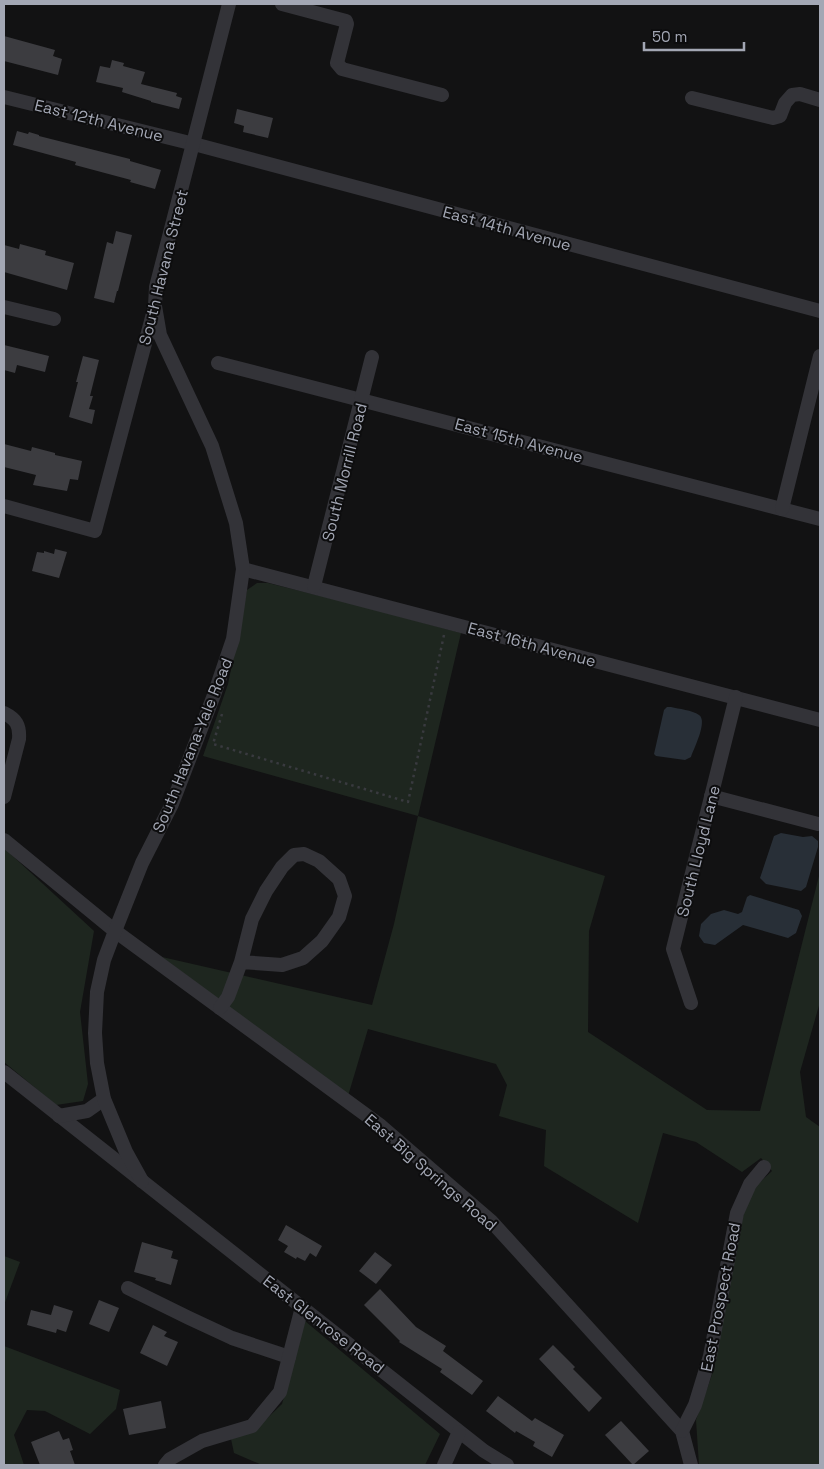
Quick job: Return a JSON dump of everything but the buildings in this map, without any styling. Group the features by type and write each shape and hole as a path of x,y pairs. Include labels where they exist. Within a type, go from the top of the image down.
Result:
{"street":[{"name":"South Havana Street","path":"4,506 95,530 154,306 156,287 229,4"},
{"path":"282,4 346,21 347,24 337,63 342,69 442,95"},
{"path":"692,98 773,118 780,116 785,103 792,95 800,94 820,100"},
{"name":"East 12th Avenue","path":"4,97 194,144"},
{"name":"East 14th Avenue","path":"194,144 820,311"},
{"name":"South Havana-Yale Road","path":"142,1181 126,1152 104,1099 97,1063 95,1033 97,992 104,960 142,863 172,804 214,695 233,639 243,569 236,523 212,446 160,334 154,306"},
{"path":"4,307 54,319"},
{"path":"782,509 820,356"},
{"name":"South Morrill Road","path":"314,586 363,400 372,357"},
{"name":"East 15th Avenue","path":"218,363 820,519"},
{"name":"East 16th Avenue","path":"243,569 314,586 820,720"},
{"name":"South Lloyd Lane","path":"691,1002 673,949 736,698"},
{"path":"4,713 16,721 20,730 4,797"},
{"path":"712,796 818,824"},
{"path":"4,840 115,932"},
{"path":"220,1008 228,998 241,962 252,919 266,891 282,867 294,855 304,854 319,861 339,878 345,896 340,917 322,941 303,958 282,965 241,962"},
{"name":"East Big Springs Road","path":"115,932 382,1126 490,1221 682,1431 691,1465"},
{"name":"East Glenrose Road","path":"4,1072 459,1432 507,1465"},
{"path":"59,1116 87,1110 104,1099"},
{"name":"East Prospect Road","path":"682,1431 695,1405 710,1356 737,1213 750,1184 764,1167"},
{"path":"128,1288 232,1338 289,1357"},
{"path":"165,1465 170,1459 202,1441 252,1426 280,1392 302,1307"},
{"path":"444,1465 459,1432"}],"path":[{"path":"223,711 214,744 408,802 447,621"}],"shaded area":[{"path":"257,583 268,583 461,633 418,816 203,756 228,684 247,590"},
{"path":"667,707 693,712 701,718 701,729 691,757 685,760 656,756 654,754 664,710"},
{"path":"418,816 605,876 589,931 588,1032 707,1110 760,1111 820,872 820,1002 800,1072 806,1117 820,1127 820,1465 699,1465 696,1420 714,1369 739,1232 747,1201 757,1185 772,1171 761,1158 742,1172 696,1142 663,1133 638,1223 544,1166 546,1130 499,1116 507,1085 496,1064 368,1029 348,1096 162,957 372,1005 394,924"},
{"path":"781,833 803,837 812,836 818,841 818,847 806,887 801,891 766,884 760,878 774,836"},
{"path":"4,848 94,931 80,1012 88,1084 83,1101 56,1105 4,1062"},
{"path":"750,895 799,910 802,916 796,933 788,938 743,925 715,945 704,943 699,936 701,924 711,914 724,910 738,914 742,912 747,897"},
{"path":"4,1256 20,1262 4,1305"},
{"path":"305,1321 440,1434 425,1465 262,1465 234,1453 231,1439 254,1431 282,1404"},
{"path":"4,1346 120,1390 116,1409 90,1434 45,1411 27,1410 14,1435 24,1465 4,1465"}]}
